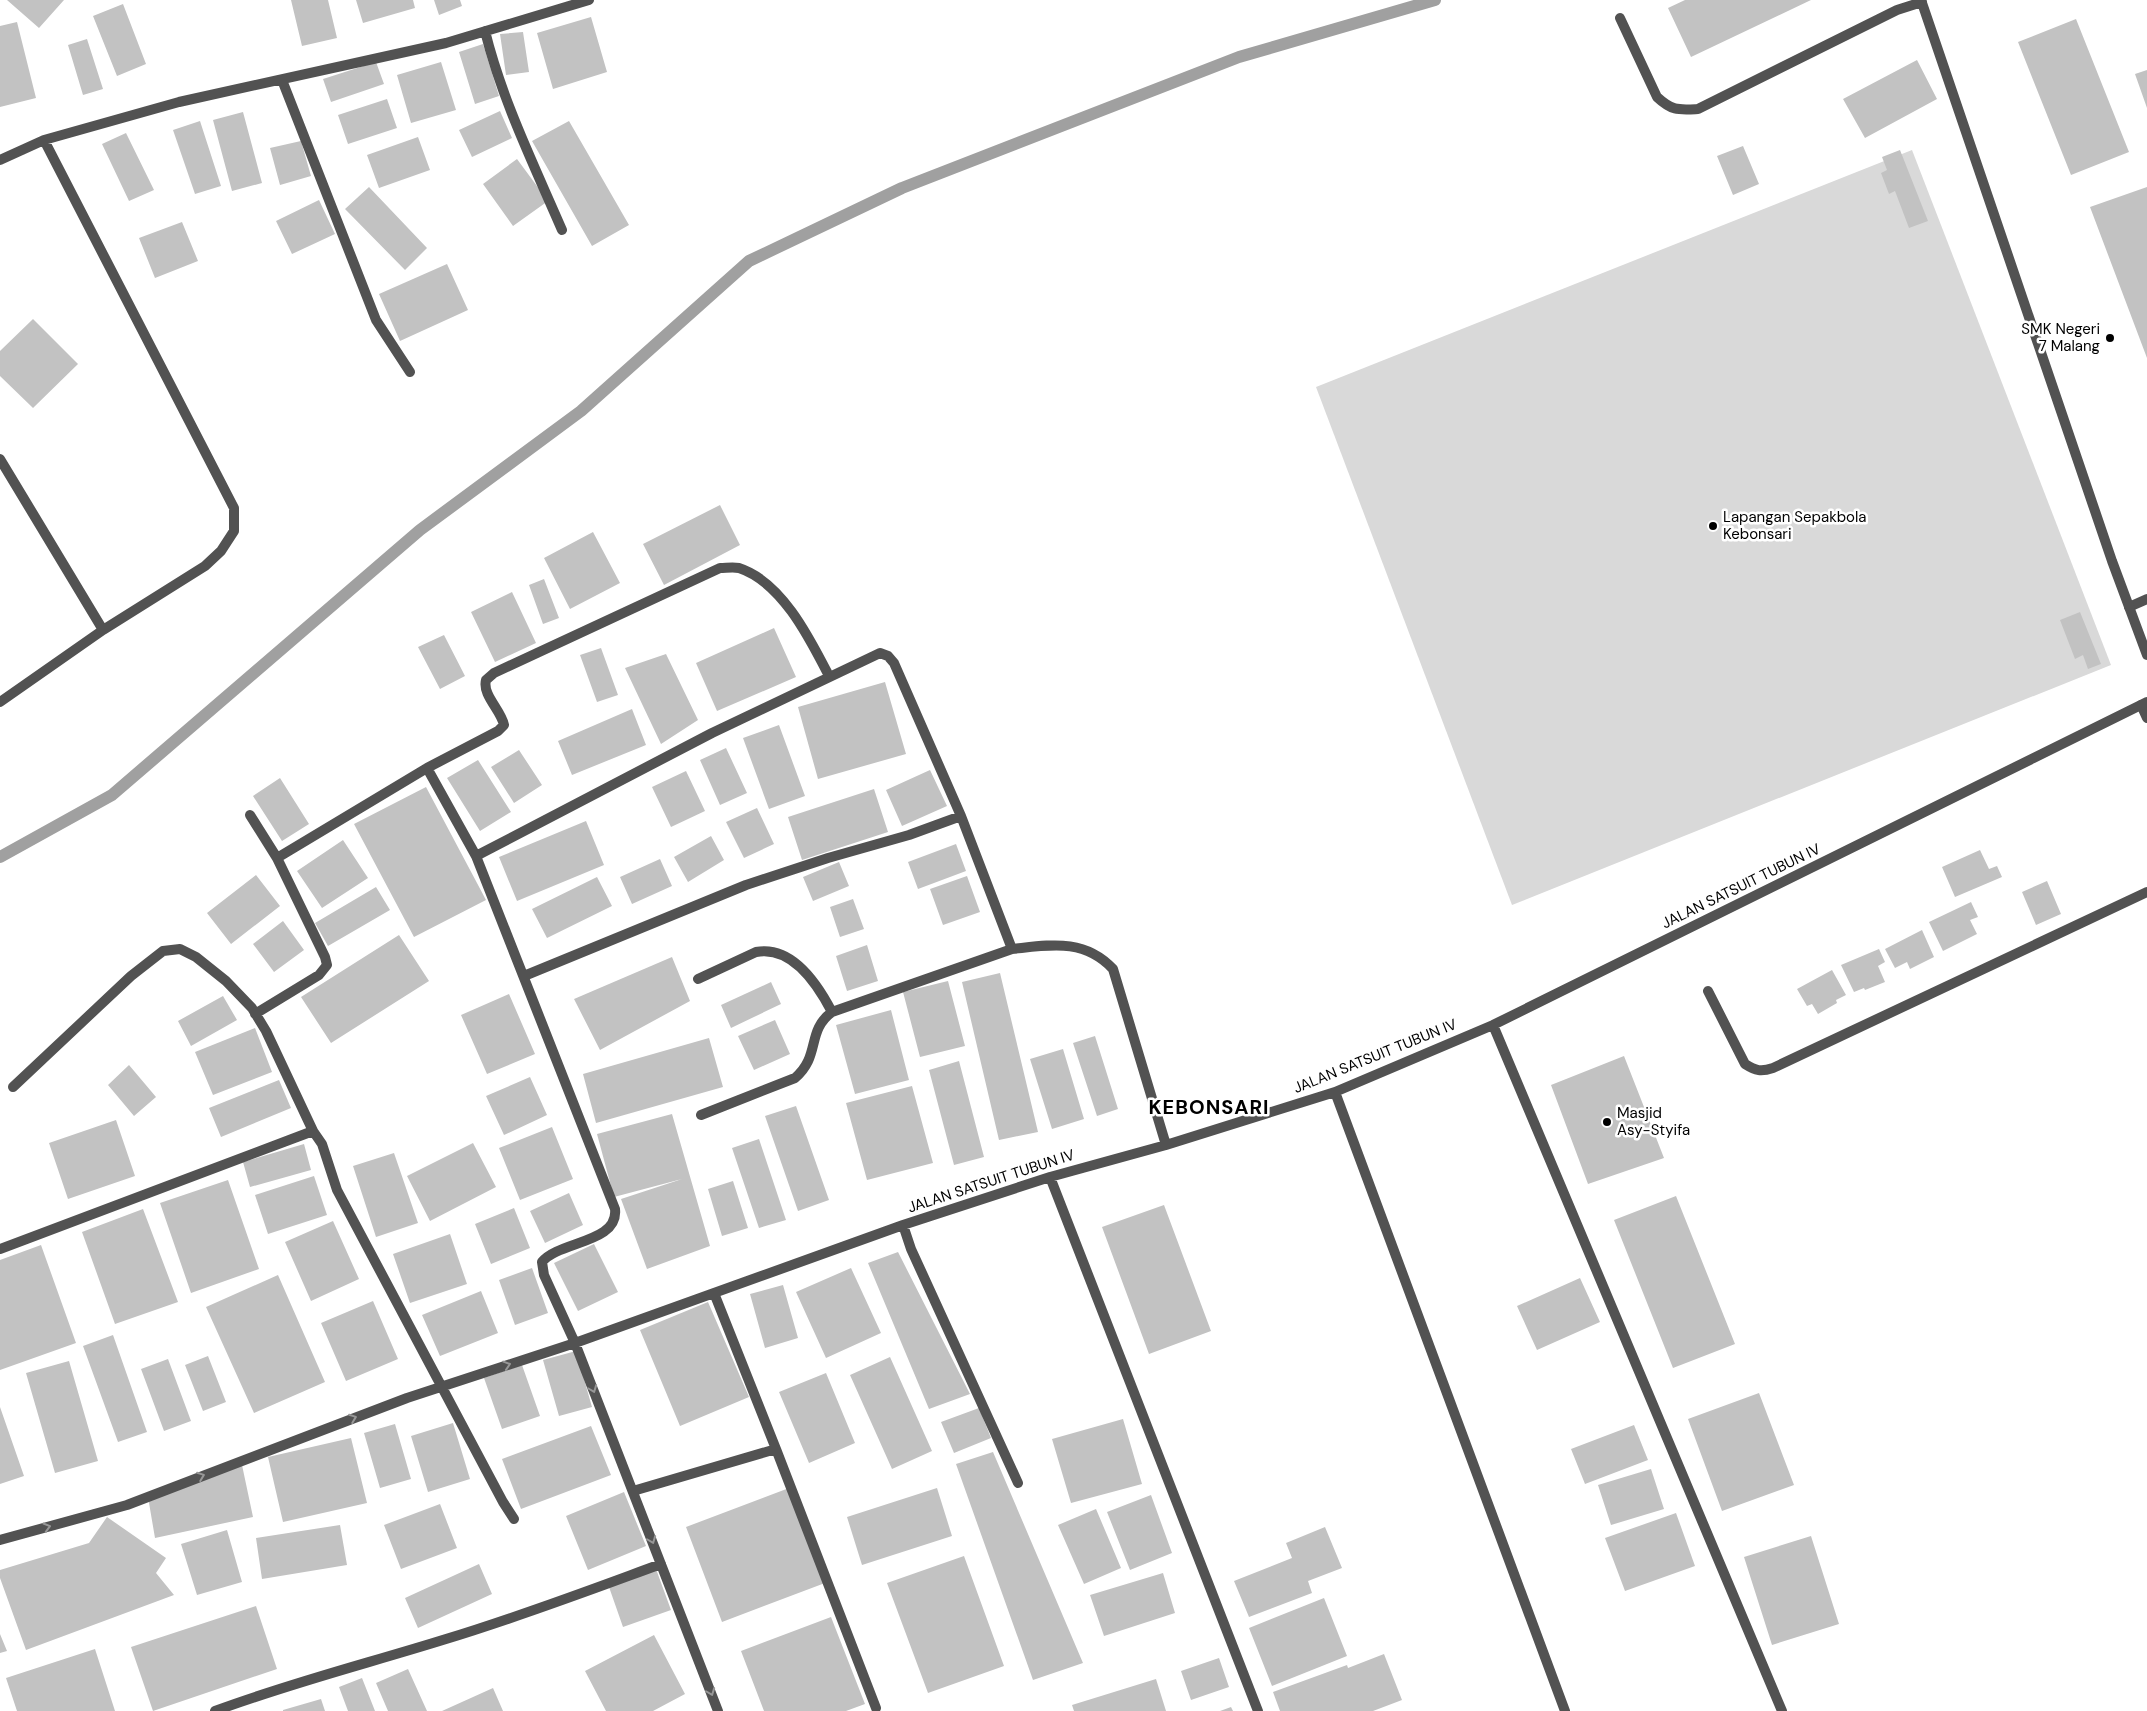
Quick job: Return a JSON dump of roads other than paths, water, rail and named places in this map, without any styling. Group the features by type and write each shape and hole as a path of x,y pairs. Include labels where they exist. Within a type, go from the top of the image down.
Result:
{"street":[{"path":"0,160 44,140 179,102 446,43 589,0"},
{"path":"1620,18 1657,97 1668,107 1679,110 1698,109 1897,10 1922,1 2112,561 2147,655"},
{"path":"485,31 492,61 510,108 562,230"},
{"path":"282,80 376,320 410,372"},
{"path":"0,702 103,630 205,566 221,551 234,531 234,508 44,140"},
{"path":"0,459 103,630"},
{"path":"277,858 427,768 498,731 504,725 502,718 486,689 486,680 494,673 720,568 737,568 755,575 770,589 790,610 812,643 830,676"},
{"path":"2129,607 2147,598"},
{"path":"476,856 712,733 880,653 888,656 894,663 961,816 1012,949"},
{"path":"2144,703 2147,718"},
{"name":"JALAN SATSUIT TUBUN IV","path":"0,1540 127,1504 442,1386 575,1343 903,1225 1050,1177 1166,1145 1335,1092 1493,1025 2144,703"},
{"path":"427,768 476,856 615,1210 616,1218 610,1228 551,1254 542,1262 544,1275 575,1343 718,1711"},
{"path":"250,814 277,858 325,957 327,965 319,975 255,1014"},
{"path":"524,976 746,884 961,816"},
{"path":"1708,991 1745,1064 1761,1072 1782,1064 2147,892"},
{"path":"701,1115 795,1078 804,1070 810,1060 823,1019 832,1012 1012,949 1074,946 1092,952 1113,969 1166,1145"},
{"path":"13,1087 131,976 163,951 180,949 196,957 226,980 255,1014 266,1031 313,1131 322,1144 337,1190 502,1502 514,1519"},
{"path":"698,979 756,952 766,950 776,952 800,967 814,983 832,1012"},
{"path":"1493,1025 1782,1711"},
{"path":"1335,1092 1565,1711"},
{"path":"0,1249 313,1131"},
{"path":"1050,1177 1258,1711"},
{"path":"903,1225 911,1250 1018,1483"},
{"path":"714,1293 876,1708"},
{"path":"633,1491 776,1449"},
{"path":"215,1711 260,1694 447,1639 661,1564"}],"waterway":[{"path":"0,857 112,795 420,530 581,411 749,261 902,188 1239,57 1435,0"}],"place":[{"name":"SMK Negeri 7 Malang","path":"2110,338"},
{"name":"Lapangan Sepakbola Kebonsari","path":"1713,526"},
{"name":"Masjid Asy-Styifa","path":"1607,1122"}],"district":[{"name":"KEBONSARI","path":"1209,1107"}]}
